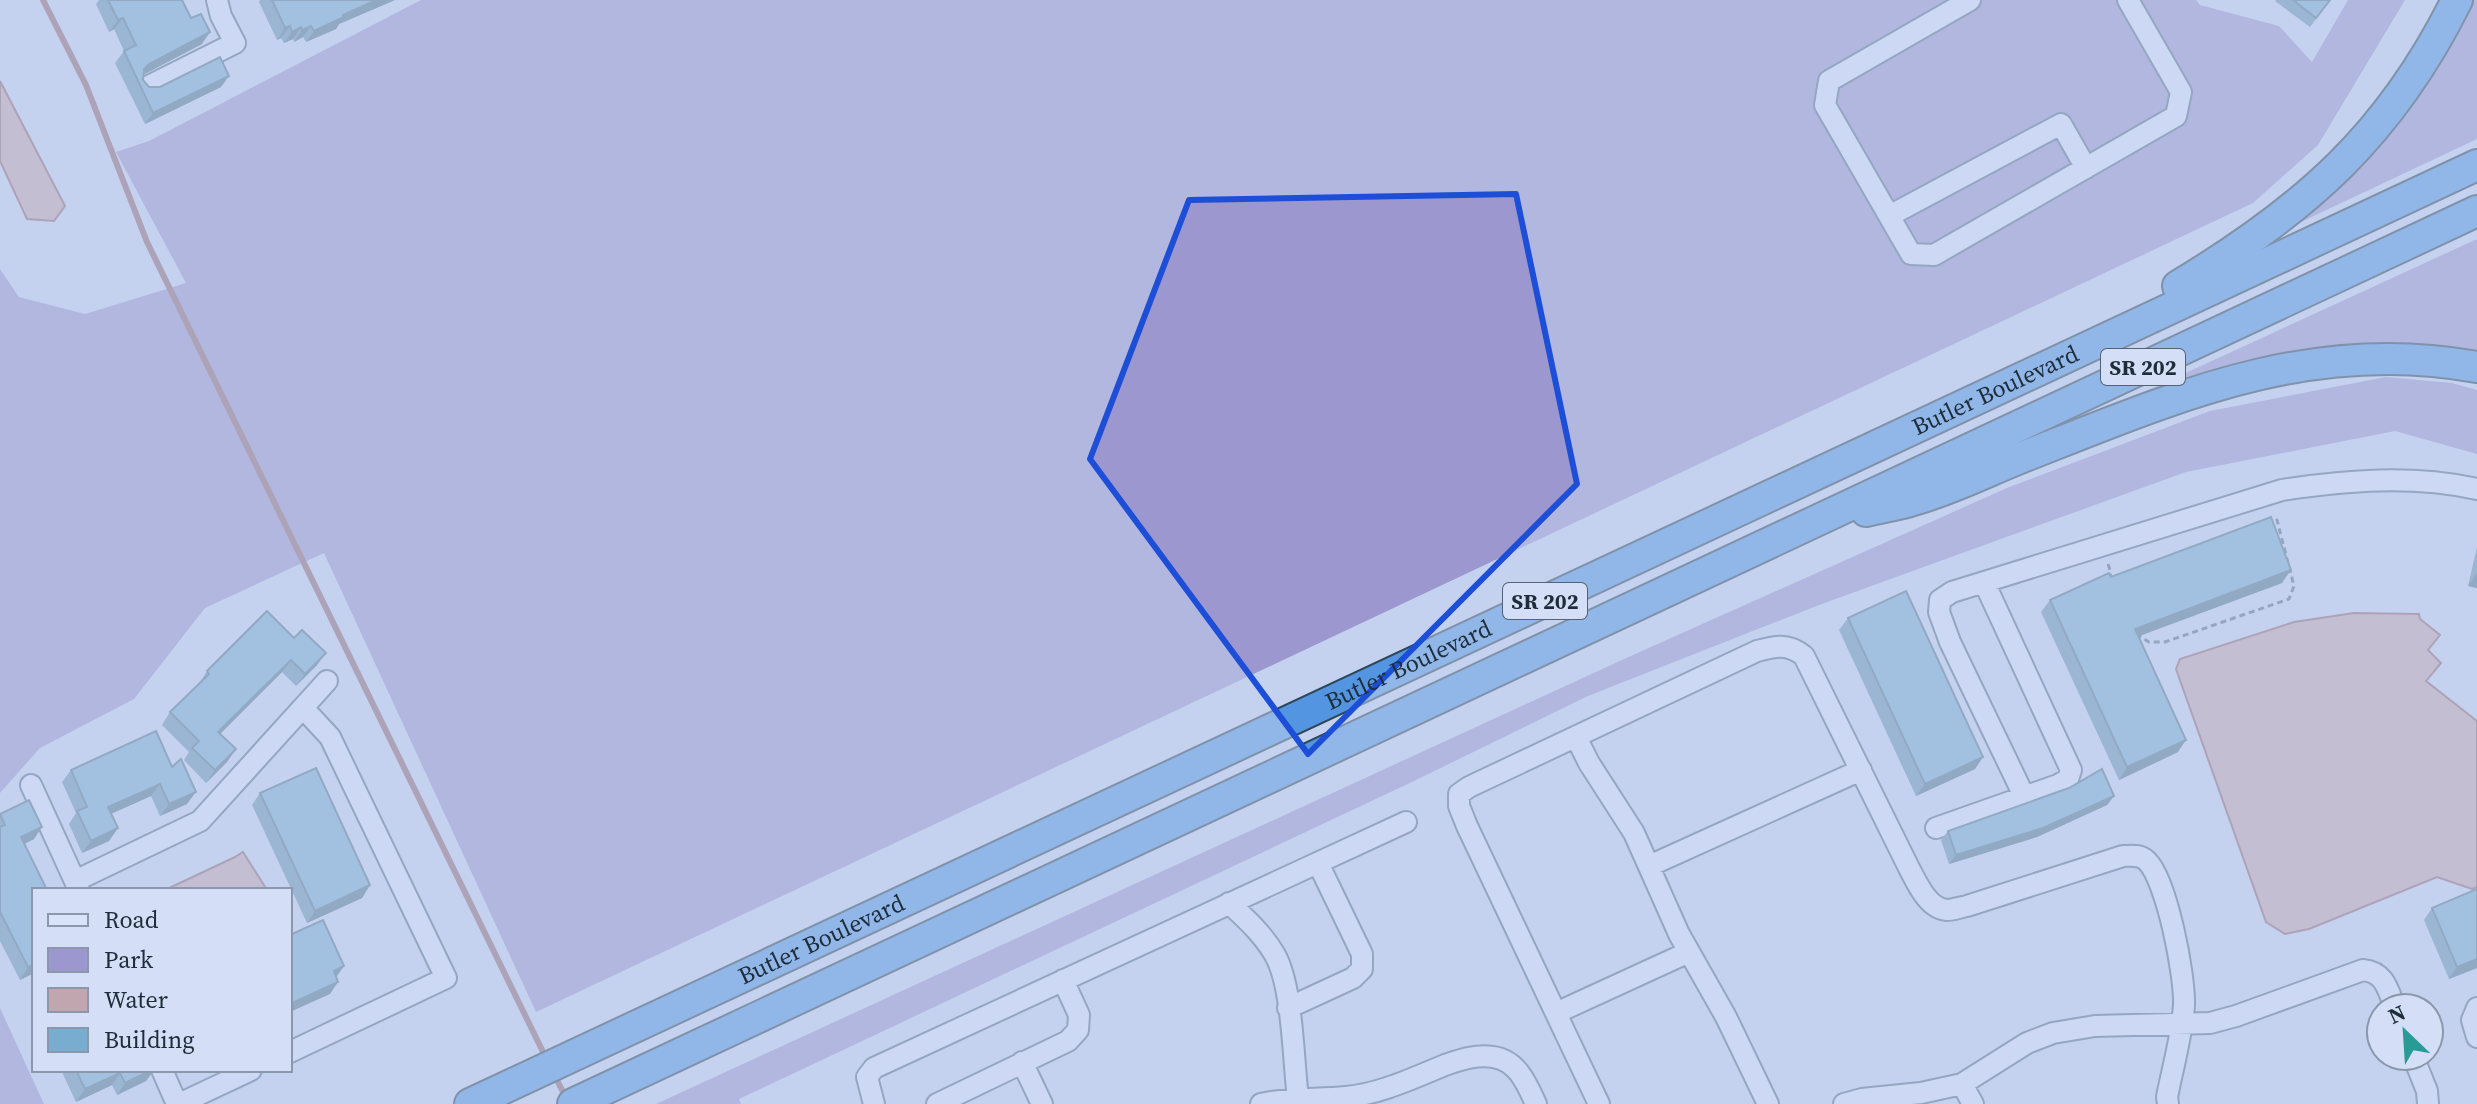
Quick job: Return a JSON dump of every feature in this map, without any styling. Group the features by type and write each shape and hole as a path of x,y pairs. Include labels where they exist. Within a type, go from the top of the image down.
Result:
{"highway":[{"path":"2012,383 2220,261 2314,192 2345,162 2401,94 2457,0"},
{"name":"Butler Boulevard","path":"470,1104 2477,165"},
{"name":"Butler Boulevard","path":"573,1104 2477,211"},
{"path":"1809,523 1914,500 2149,407 2257,373 2324,361 2360,359 2431,360 2477,367"}],"street":[{"path":"147,87 235,43 221,16 217,0"},
{"path":"1970,0 1829,81 1825,105 1911,254 1934,255 2176,116 2181,92 2128,0"},
{"path":"1889,216 2061,124 2086,168"},
{"path":"2025,798 1950,642 1939,612 1940,600 1952,592 2282,490 2320,484 2397,480 2445,482 2477,489"},
{"path":"1936,828 2058,785 2068,779 2071,770 1984,582"},
{"path":"1599,1104 1467,826 1459,806 1459,794 1757,651 1778,646 1793,648 1804,656 1921,890 1935,905 1947,910 2123,856 2137,855 2147,861 2158,882 2182,968 2184,1003 2168,1104"},
{"path":"31,785 77,886 200,821 327,681"},
{"path":"292,1051 446,978 330,737 303,708"},
{"path":"1576,737 1634,833 1689,952 1726,1017 1768,1104"},
{"path":"1649,866 1861,770"},
{"path":"874,1104 867,1077 874,1068 1406,822"},
{"path":"1288,1008 1353,978 1362,969 1362,954 1318,863"},
{"path":"1229,903 1256,927 1276,957 1288,1008 1298,1098"},
{"path":"1556,1013 1689,952"},
{"path":"1844,1104 1962,1084 2027,1043 2053,1033 2095,1026 2210,1023 2363,970 2374,971 2384,979 2389,992"},
{"path":"937,1104 972,1096 1022,1062 1068,1041 1078,1030 1079,1015 1063,980"},
{"path":"2477,1008 2472,1020 2477,1037"},
{"path":"1261,1104 1298,1098 1383,1097 1462,1059 1492,1056 1508,1062 1524,1078 1536,1104"},
{"path":"1022,1062 1042,1104"},
{"path":"163,1072 178,1104 247,1072"},
{"path":"2419,1072 2427,1091 2428,1104"},
{"path":"1962,1084 1973,1104"}],"path":[{"path":"2129,629 2149,642 2165,642 2289,599 2294,586 2277,520 2266,524"},
{"path":"2102,545 2111,573 2108,577"}],"highlighted area":[{"path":"1516,194 1577,484 1308,754 1090,459 1189,200"}],"green space":[{"path":"421,0 2196,0 2200,5 2279,26 2312,62 2348,0 2405,0 2318,145 2253,203 536,1012 324,553 205,608 134,699 40,748 0,793 0,269 19,297 85,314 186,283 116,152 149,141"},
{"path":"2467,0 2477,0 2477,139 2301,222 2299,219 2327,200 2360,165"},
{"path":"2477,239 2477,359 2146,400 2142,393"},
{"path":"2386,377 2452,383 2477,390 2477,454 2395,431 2186,472 1819,605 1588,696 739,1099 741,1104 656,1104 1624,659 2007,488 2210,411"},
{"path":"0,1008 44,1104 0,1104"}],"water":[{"path":"0,81 65,206 54,221 27,219 0,161"},
{"path":"2354,613 2419,614 2420,619 2440,635 2428,650 2441,663 2426,681 2477,721 2477,887 2472,889 2437,877 2309,929 2285,934 2266,922 2176,669 2180,659 2294,622"},
{"path":"243,852 266,888 169,888"}],"building":[{"path":"108,0 182,0 191,18 201,14 210,32 149,64 144,69 143,80 149,87 160,87 220,57 229,76 153,113 124,51 136,45 123,18 118,20"},
{"path":"272,0 376,0 314,31 311,26 292,32 290,26 285,28"},
{"path":"2293,0 2330,0 2316,18"},
{"path":"2271,517 2291,570 2135,629 2186,740 2127,767 2050,600 2109,573 2111,577"},
{"path":"1906,591 1983,757 1925,784 1848,618"},
{"path":"267,611 294,638 302,630 326,653 305,674 291,660 218,732 236,749 215,770 192,748 199,741 170,712"},
{"path":"156,731 172,767 181,759 196,792 169,804 160,784 108,807 118,828 91,841 77,811 87,807 71,770"},
{"path":"316,768 370,885 315,911 260,793"},
{"path":"2102,769 2114,796 2043,828 1956,855 1948,831 2069,788"},
{"path":"29,800 42,827 21,837 46,888 32,888 32,966 28,967 0,912 0,827 5,825 0,814"},
{"path":"2477,889 2477,959 2457,967 2432,908"},
{"path":"323,920 344,966 334,971 338,982 292,1003 292,934"},
{"path":"77,1072 148,1072 125,1083 120,1073 85,1089"}],"waterway":[{"path":"43,0 86,85 147,242 546,1058"},
{"path":"555,1076 566,1098"}]}
